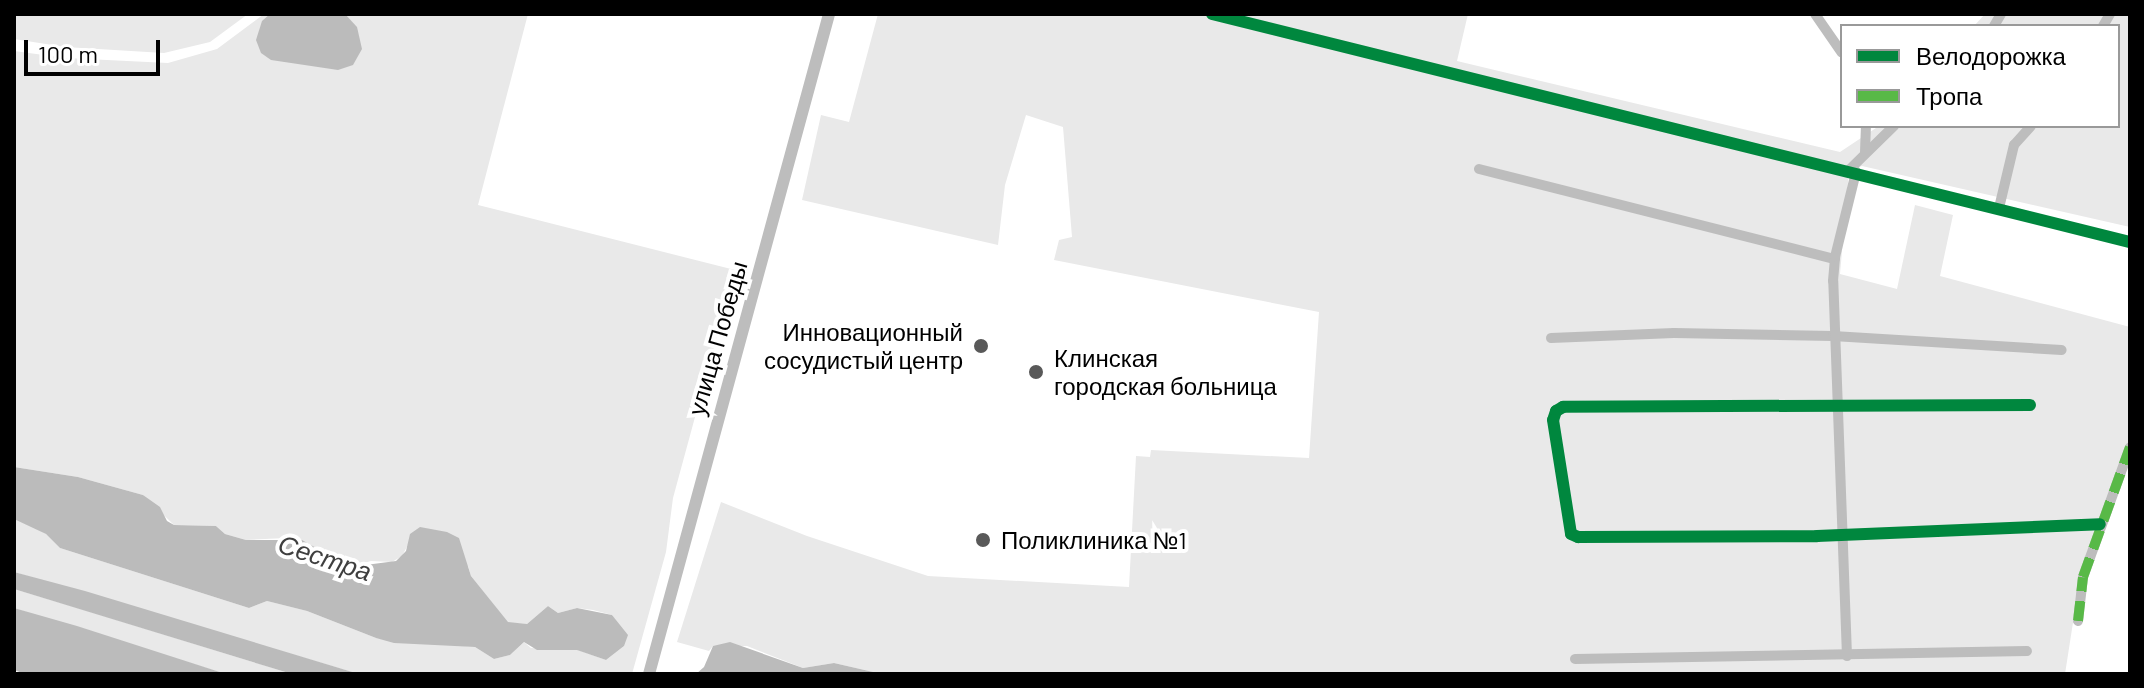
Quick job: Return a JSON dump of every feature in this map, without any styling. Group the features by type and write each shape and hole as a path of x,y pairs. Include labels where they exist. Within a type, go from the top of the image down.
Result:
{"street":[{"name":"улица Победы","path":"649,674 829,14"},
{"path":"1212,14 2130,242"},
{"path":"1815,14 1840,50"},
{"path":"1865,153 1866,128"},
{"path":"1847,656 1833,336 1835,259 1852,171 1865,153 1892,128"},
{"path":"1999,208 2014,145 2029,128"},
{"path":"1479,169 1835,259"},
{"path":"1551,338 1674,333 1833,336 2062,350"},
{"path":"2030,405 1563,407 1556,411 1553,420 1571,534 1578,537 1843,535 2100,524"},
{"path":"2078,621 2083,577 2130,447"},
{"path":"1575,659 2027,651"}],"shaded area":[{"path":"14,14 248,14 210,42 164,53 65,47 14,39"},
{"path":"264,14 528,14 478,205 735,270 673,498 666,552 632,674 359,674 14,572 16,518 46,534 60,548 249,608 267,601 307,611 376,638 475,647 494,659 510,655 524,642 531,648 578,650 606,660 624,646 622,630 612,615 593,610 577,608 558,613 548,606 527,624 508,623 471,576 468,566 409,543 402,556 392,562 371,561 350,567 286,538 246,540 225,534 216,526 174,525 143,495 78,477 14,467 14,51 66,58 168,63 217,49"},
{"path":"878,14 1468,14 1457,61 1840,152 1876,128 2120,128 2120,24 1976,24 1985,14 2130,14 2130,227 1862,166 1849,171 1840,274 1897,289 1915,205 1953,215 1940,276 2130,327 2130,439 2081,571 2065,674 882,674 834,663 803,668 747,646 713,646 709,651 677,642 721,502 807,536 928,576 1129,587 1136,456 1150,457 1151,450 1309,458 1319,312 1054,260 1059,240 1072,237 1063,127 1026,115 1005,185 998,245 802,200 821,115 849,122"},
{"path":"14,589 292,674 226,674 95,634 14,608"}],"water":[{"path":"270,14 345,14 357,27 362,49 353,65 338,70 271,60 261,53 256,40 262,21"},
{"name":"Сестра","path":"14,467 78,477 143,495 160,507 167,521 174,525 216,526 225,534 246,540 302,540 350,567 396,561 406,551 410,534 420,527 447,532 459,538 471,576 508,622 527,624 548,606 558,613 577,608 612,615 628,635 624,646 606,660 577,650 537,650 524,642 510,655 494,659 475,647 394,643 307,611 267,601 249,608 60,548 46,534 14,519"},
{"path":"14,572 359,674 292,674 14,589"},
{"path":"14,608 226,674 25,674 14,670"},
{"path":"730,642 803,668 834,663 882,674 696,674 704,667 713,646"}],"marked path":[{"path":"2078,621 2083,577 2130,447"}],"cycle path":[{"path":"1212,14 2130,242"},
{"path":"2030,405 1563,407 1556,411 1553,420 1571,534 1578,537 1817,536 2100,524"}],"place":[{"name":"Инновационный сосудистый центр","path":"981,346"},
{"name":"Клинская городская больница","path":"1036,372"},
{"name":"Поликлиника №1","path":"983,540"}]}
